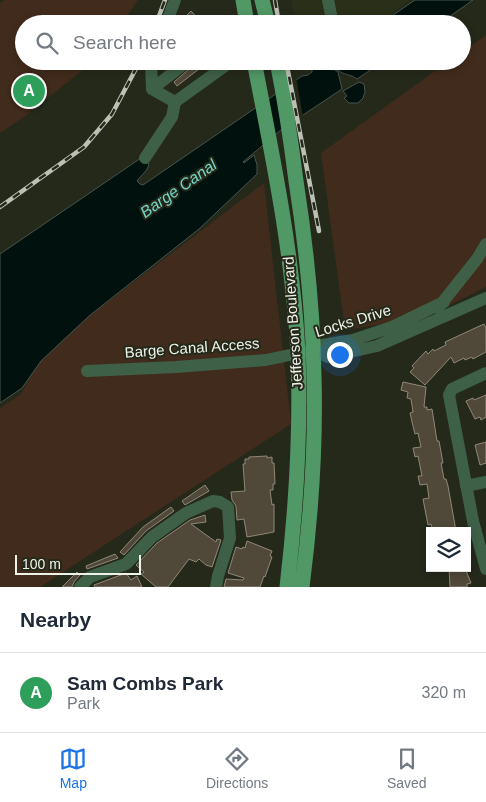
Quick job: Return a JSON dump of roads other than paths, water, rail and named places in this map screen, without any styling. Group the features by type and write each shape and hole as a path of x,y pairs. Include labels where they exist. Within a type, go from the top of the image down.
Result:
{"main road":[{"path":"242,0 245,15"},
{"path":"262,0 266,15"},
{"name":"Jefferson Boulevard","path":"256,70 273,156 288,256 298,353 298,446 287,587"},
{"name":"Jefferson Boulevard","path":"278,70 306,248 313,350 313,461 308,539 302,587"}],"street":[{"path":"169,15 175,0"},
{"path":"328,0 331,15"},
{"path":"151,70 152,89"},
{"path":"152,89 176,70"},
{"path":"145,158 172,117 175,102 219,70"},
{"path":"152,89 175,102"},
{"name":"Locks Drive","path":"403,335 427,319 444,302 477,259 486,244"},
{"path":"313,350 328,357 377,346 486,298"},
{"name":"Locks Drive","path":"298,353 313,350 322,345 353,340 392,327 444,302"},
{"name":"Barge Canal Access","path":"87,371 176,368 266,360 298,353"},
{"path":"486,373 452,389 449,395 466,486 486,569"},
{"path":"466,486 486,482"},
{"path":"80,587 90,577 126,564 152,537 186,513 213,500 228,507 230,538 216,587"}],"water":[{"path":"415,0 473,0 452,15 393,15"},
{"name":"Barge Canal","path":"312,70 335,70 338,72 342,89 282,129 243,162 254,155 257,174 199,229 89,316 41,361 22,388 0,403 0,254 141,158 149,164 146,171 137,181 143,185 302,76 312,72"},
{"path":"338,70 370,70 357,79"},
{"path":"359,82 364,84 365,92 363,98 358,103 349,103 344,98 347,96 343,91"}],"railway":[{"path":"159,15 165,0"},
{"path":"275,0 278,15"},
{"path":"0,207 84,147 112,114 135,70"},
{"path":"288,70 319,231"}],"place":[{"name":"Sam Combs Park","path":"29,91"}]}
